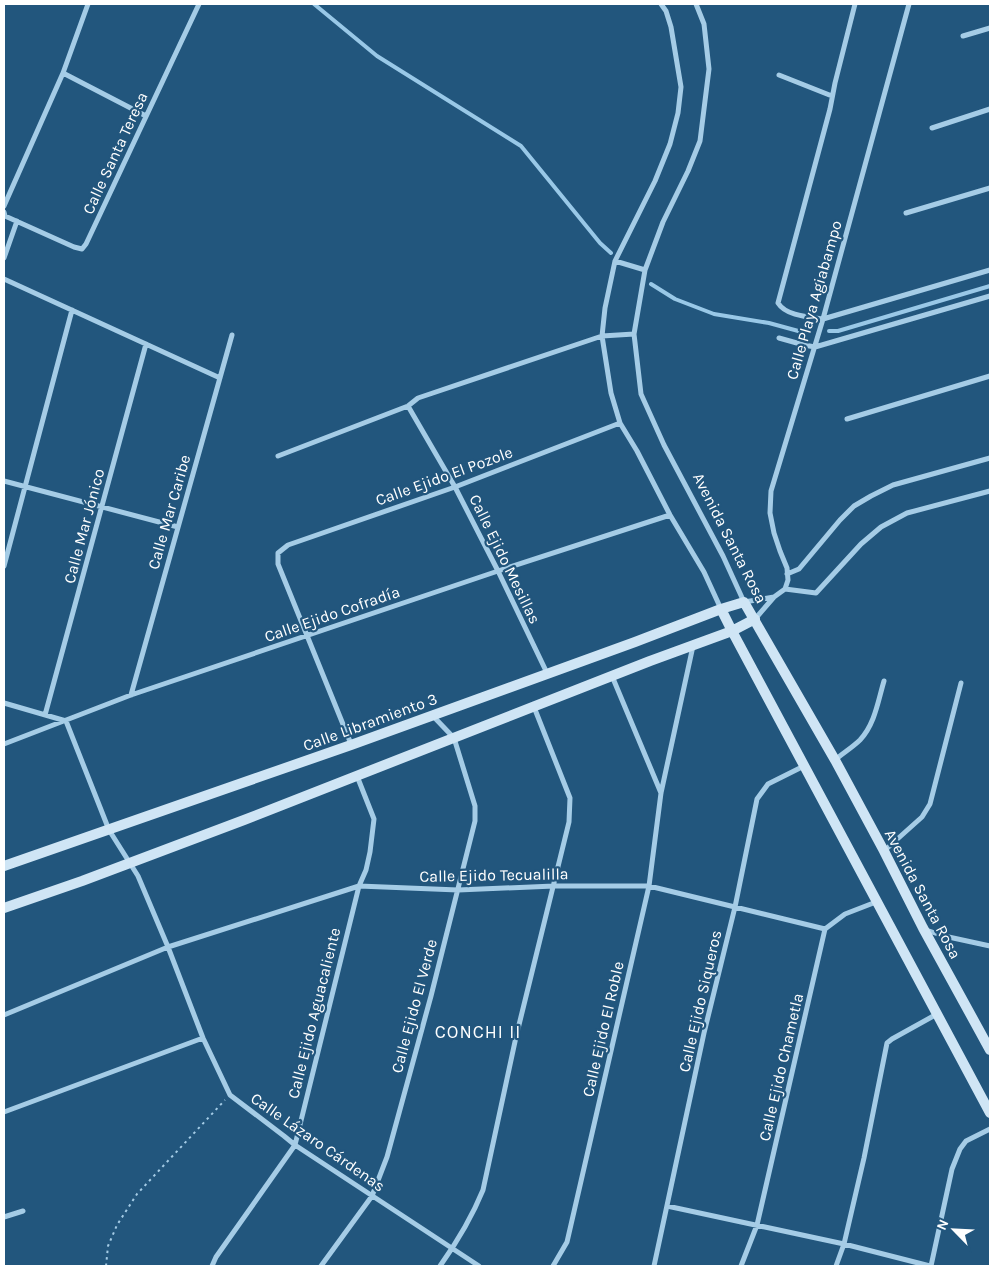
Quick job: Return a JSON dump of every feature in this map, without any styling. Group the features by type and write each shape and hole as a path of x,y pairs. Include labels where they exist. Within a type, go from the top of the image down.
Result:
{"street":[{"path":"4,206 63,73 88,4"},
{"name":"Calle Santa Teresa","path":"17,221 82,249 199,4"},
{"path":"661,4 671,27 681,87 678,113 670,144 655,181 614,261 602,336 611,394 620,423 704,572 732,631 990,1113"},
{"name":"Avenida Santa Rosa","path":"696,4 704,24 709,69 700,141 645,270 634,334 641,394 664,445 723,556 744,602 835,760 923,928 990,1050"},
{"path":"855,4 778,303 781,308 793,313 809,318 823,319 990,270"},
{"name":"Calle Playa Agiabampo","path":"788,574 774,533 770,513 771,491 823,319 909,4"},
{"path":"963,36 990,28"},
{"path":"63,73 146,116"},
{"path":"779,76 832,96"},
{"path":"932,128 990,109"},
{"path":"906,213 990,188"},
{"path":"4,212 5,216 17,221 4,258"},
{"path":"614,261 645,270"},
{"path":"4,279 220,378"},
{"path":"779,338 804,346 815,347 990,296"},
{"path":"4,566 72,310"},
{"path":"278,456 408,406 418,398 602,336 634,334"},
{"name":"Calle Mar Caribe","path":"130,695 232,336"},
{"name":"Calle Mar Jónico","path":"45,715 146,344"},
{"path":"846,419 990,376"},
{"name":"Calle Ejido Mesillas","path":"408,406 455,487 547,673"},
{"name":"Calle Ejido El Pozole","path":"307,635 278,564 278,553 288,545 455,487 620,423"},
{"path":"4,908 82,881 244,820 534,706 732,631 755,619 774,597 785,589 788,574 799,569 854,506 893,485 990,458"},
{"path":"4,481 178,527"},
{"path":"785,589 816,593 862,544 881,527 907,513 990,491"},
{"name":"Calle Ejido Cofradía","path":"4,744 130,695 670,514"},
{"path":"744,602 774,597"},
{"name":"Calle Libramiento 3","path":"4,866 351,745 744,602"},
{"path":"307,635 351,745"},
{"name":"Calle Ejido El Roble","path":"553,1266 567,1242 649,886 661,793 693,645"},
{"path":"612,676 661,793"},
{"path":"835,760 859,742 867,731 873,720 884,681"},
{"path":"884,851 922,817 930,804 961,683"},
{"path":"4,703 66,721"},
{"path":"440,1266 452,1249 483,1190 516,1037 569,822 570,798 534,706"},
{"path":"432,716 454,738"},
{"name":"Calle Lázaro Cárdenas","path":"66,721 109,830 138,876 168,947 202,1038 230,1094 295,1145 479,1266"},
{"name":"Calle Ejido El Verde","path":"322,1266 372,1196 387,1157 458,890 475,821 475,806 454,738"},
{"name":"Calle Ejido Siqueros","path":"654,1266 704,1033 736,907 757,799 768,784 804,766"},
{"name":"Calle Ejido Aguacaliente","path":"212,1266 216,1257 295,1145 359,886 368,861 374,819 357,776"},
{"name":"Calle Ejido Tecualilla","path":"4,1015 168,947 359,886 458,890 554,886 649,886 825,929"},
{"path":"825,929 845,914 877,902"},
{"path":"923,928 944,936 990,946"},
{"name":"Calle Ejido Chametla","path":"740,1266 757,1225 825,929"},
{"path":"836,1266 844,1244 888,1043 892,1038 937,1014"},
{"path":"4,1112 202,1038"},
{"path":"667,1206 844,1244 931,1266 952,1169 960,1149 966,1141 990,1129"},
{"path":"4,1217 23,1211"}],"path":[{"path":"106,1266 108,1246 117,1225 137,1194 230,1094"}],"waterway":[{"path":"314,4 377,56 521,146 600,243 611,253"},
{"path":"651,284 675,299 714,314 809,332"},
{"path":"829,331 838,331 990,286"}],"district":[{"name":"CONCHI II","path":"478,1032"}]}
